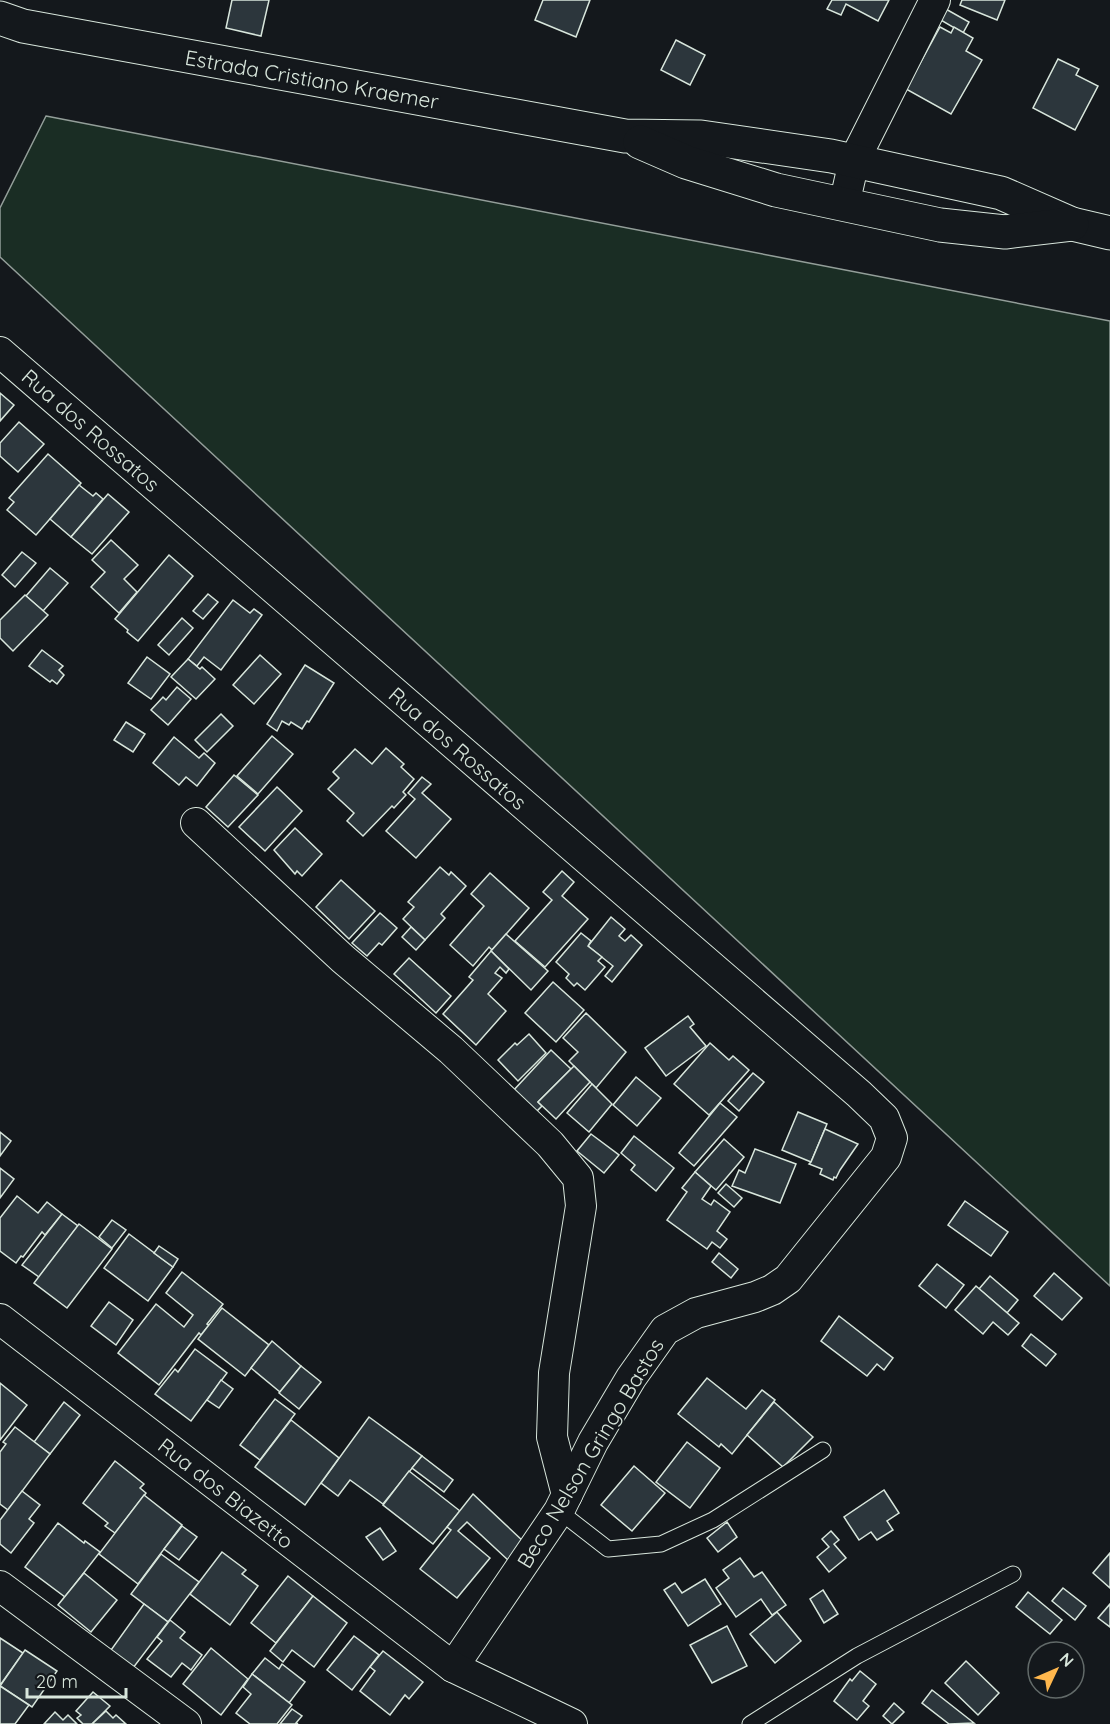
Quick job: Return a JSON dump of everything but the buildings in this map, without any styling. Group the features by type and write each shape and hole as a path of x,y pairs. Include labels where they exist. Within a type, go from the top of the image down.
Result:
{"main road":[{"name":"Estrada Cristiano Kraemer","path":"0,18 23,26 625,136 701,137 854,161 1001,194 1072,224 1110,233"},
{"name":"Estrada Cristiano Kraemer","path":"625,136 687,162 776,190 940,225 1005,232 1072,224"}],"street":[{"path":"844,205 854,161 935,0"},
{"name":"Rua dos Rossatos","path":"0,352 859,1094 884,1118 892,1138 886,1157"},
{"path":"196,823 343,959 451,1050 550,1144 578,1178 581,1206 554,1373 552,1437 563,1503"},
{"name":"Beco Nelson Gringo Bastos","path":"453,1667 563,1503 593,1442 631,1378 665,1330 696,1313 772,1290 788,1279 886,1157"},
{"name":"Rua dos Biazetto","path":"0,1319 453,1667 573,1724"},
{"path":"0,1586 186,1724"}],"lane":[{"path":"563,1503 608,1549 662,1544 713,1520 823,1450"},
{"path":"750,1724 857,1656 1013,1574"}],"green space":[{"path":"46,116 1110,321 1110,1286 0,257 0,208"}]}
